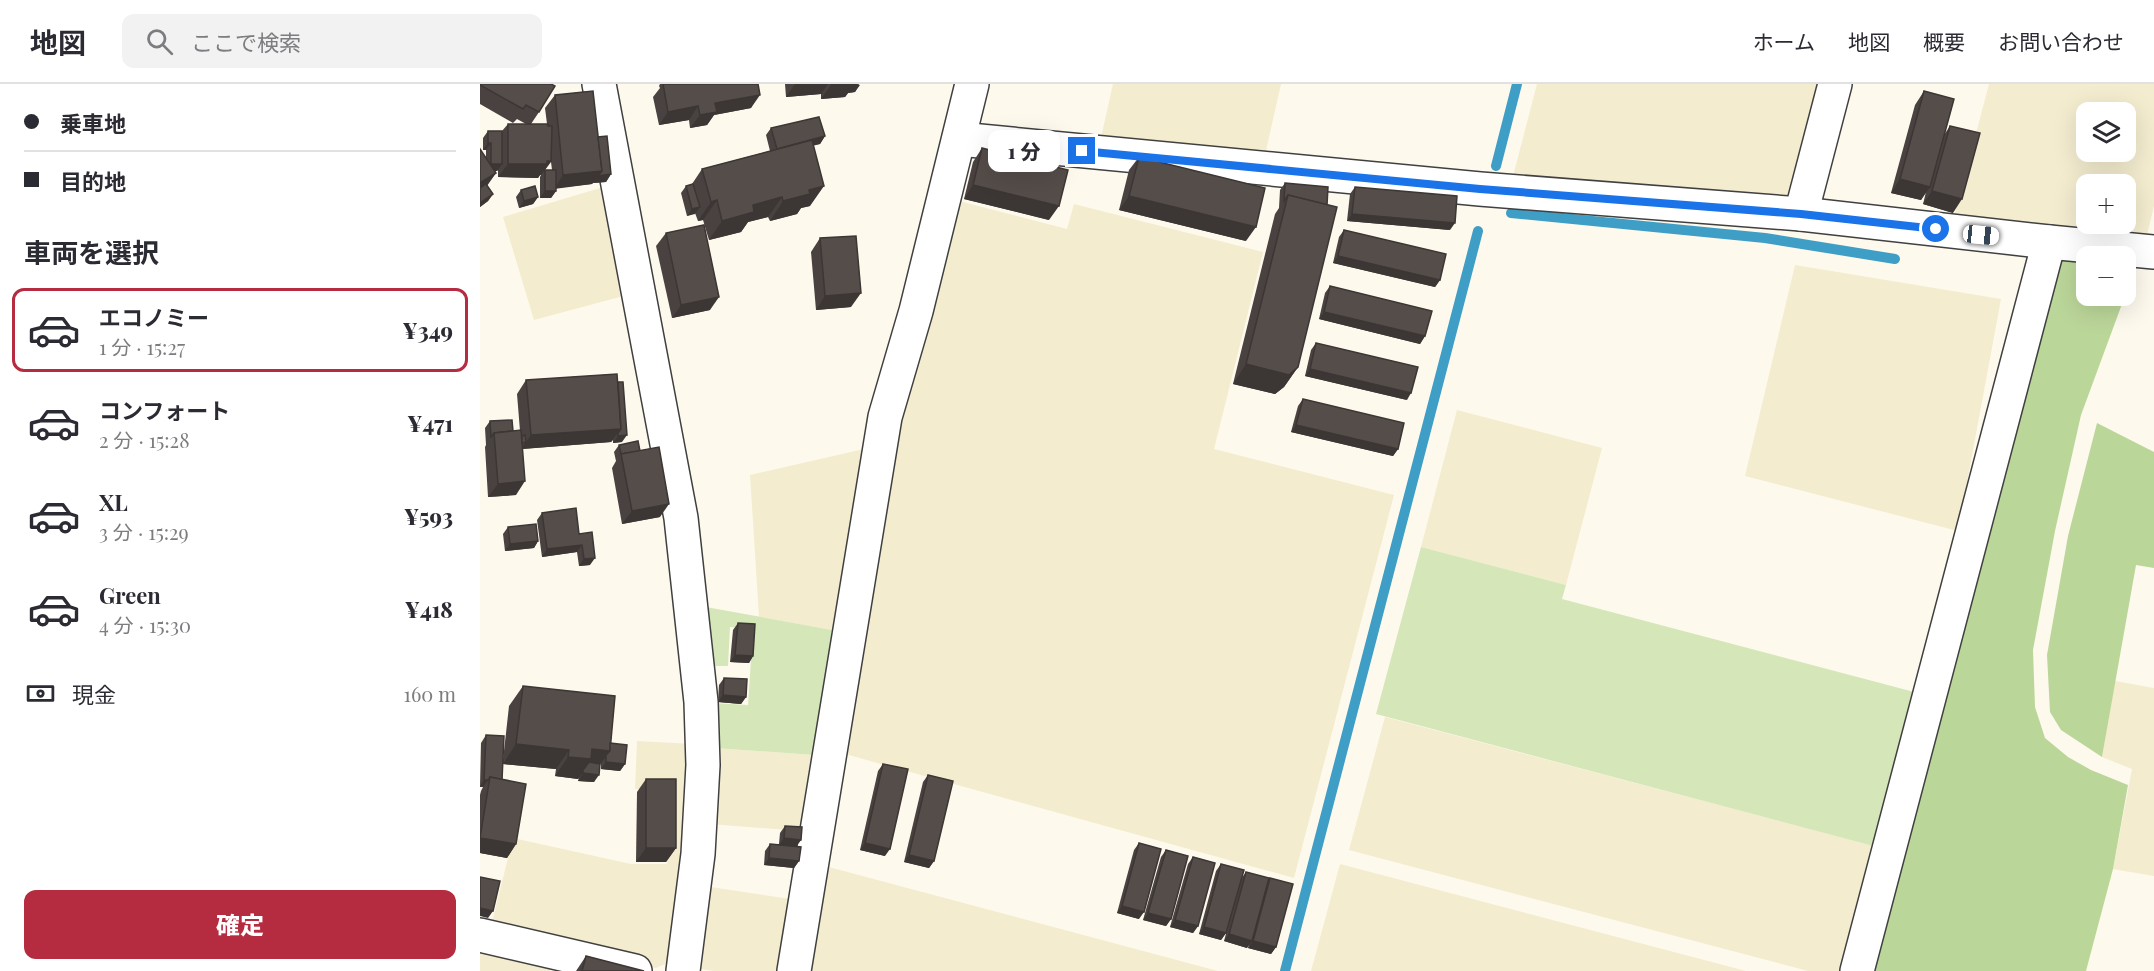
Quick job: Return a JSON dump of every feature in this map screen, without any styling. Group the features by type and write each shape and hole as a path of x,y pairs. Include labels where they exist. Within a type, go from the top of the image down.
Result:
{"street":[{"path":"599,84 681,518 702,702 703,765 698,854 683,971"},
{"path":"794,971 885,417 916,311 972,84"},
{"path":"1801,214 1835,84"},
{"path":"959,139 1480,189 1801,214 2049,242 2153,247"},
{"path":"1857,971 2049,242"},
{"path":"480,935 558,962 635,971"}],"shaded area":[{"path":"1113,84 1281,84 1265,155 1100,142"},
{"path":"1537,84 1823,84 1789,204 1512,180"},
{"path":"1989,84 2154,84 2154,206 2146,239 2092,234 2136,234 2136,174 2076,174 2076,232 1953,221"},
{"path":"607,186 627,295 534,320 503,217"},
{"path":"955,200 1067,229 1074,204 1263,252 1214,449 1394,495 1294,878 845,754 891,454"},
{"path":"1795,265 2001,299 1958,531 1745,476"},
{"path":"1457,410 1602,448 1566,585 1421,547"},
{"path":"864,449 832,630 759,617 750,475"},
{"path":"2115,681 2154,688 2154,876 2113,869 2132,769 2102,757"},
{"path":"1385,717 1877,847 1844,971 1808,971 1349,850"},
{"path":"637,741 693,744 672,961 656,968 490,930 513,838 631,864 667,864 668,790 635,789"},
{"path":"714,748 814,755 802,831 709,824"},
{"path":"1340,864 1746,971 1311,971"},
{"path":"825,866 1218,971 809,971"},
{"path":"704,886 790,899 779,971 713,971 697,968"},
{"path":"480,944 552,962 550,971 480,971"}],"green space":[{"path":"2068,254 2076,255 2076,306 2121,306 2081,415 2055,531 2033,650 2035,707 2045,738 2068,757 2091,770 2128,785 2113,869 2086,971 1873,971 2058,261"},
{"path":"2097,423 2154,452 2154,568 2136,565 2102,757 2061,730 2050,712 2047,655 2068,536"},
{"path":"1421,547 1566,585 1562,599 1918,693 1877,847 1376,714"},
{"path":"706,607 832,630 814,755 714,748 713,703 748,705 753,629 730,627 728,666 711,666"}],"building":[{"path":"480,84 551,84 555,86 539,112 526,105 523,109"},
{"path":"663,84 758,84 760,95 715,103 717,112 700,115 698,106 668,112"},
{"path":"593,91 602,171 563,175 555,95"},
{"path":"1924,91 1954,99 1930,187 1900,179"},
{"path":"819,117 825,136 777,149 771,128"},
{"path":"508,124 548,124 552,126 551,161 547,161 547,164 508,164"},
{"path":"1950,126 1980,133 1962,199 1932,191"},
{"path":"488,131 502,131 502,164 491,164 491,143 488,143"},
{"path":"607,136 611,174 598,176 602,171 598,137"},
{"path":"812,140 824,186 809,190 810,194 783,201 782,197 753,205 754,212 722,221 717,200 711,202 702,169"},
{"path":"982,148 1068,170 1059,206 973,185"},
{"path":"480,149 496,173 480,183"},
{"path":"1139,157 1265,188 1256,227 1129,196"},
{"path":"545,170 556,170 556,191 545,191"},
{"path":"1285,183 1328,187 1327,205 1288,195 1284,201"},
{"path":"486,184 493,194 480,203 480,188"},
{"path":"693,184 700,207 692,209 686,186"},
{"path":"535,186 538,197 524,201 521,190"},
{"path":"1355,187 1457,196 1455,223 1352,214"},
{"path":"1288,195 1337,207 1298,367 1289,375 1246,364"},
{"path":"704,225 719,297 681,305 666,233"},
{"path":"1344,230 1446,254 1440,280 1338,256"},
{"path":"856,236 861,293 825,296 820,238"},
{"path":"1330,286 1432,311 1425,336 1324,312"},
{"path":"1316,343 1418,367 1411,393 1310,369"},
{"path":"617,374 621,429 531,435 526,380"},
{"path":"618,382 623,382 627,435 618,436 621,429"},
{"path":"1303,399 1404,423 1398,449 1296,425"},
{"path":"512,420 513,431 494,433 491,437 490,421"},
{"path":"521,430 525,481 498,484 494,433"},
{"path":"525,435 526,442 522,443 522,436"},
{"path":"638,441 640,451 621,454 619,445"},
{"path":"659,447 669,504 632,511 621,454"},
{"path":"576,508 579,534 592,532 595,558 584,559 582,545 547,549 542,513"},
{"path":"536,524 538,541 510,544 508,527"},
{"path":"738,623 755,624 753,656 735,655"},
{"path":"724,678 747,679 746,697 723,695"},
{"path":"523,686 615,696 610,751 592,749 591,759 568,757 569,750 516,744"},
{"path":"486,735 504,736 502,780 490,777 484,780"},
{"path":"610,743 627,745 625,764 606,762"},
{"path":"589,762 600,764 599,775 583,773"},
{"path":"883,764 908,769 890,849 865,843"},
{"path":"928,775 953,781 934,861 909,855"},
{"path":"490,777 526,784 516,844 480,838"},
{"path":"646,779 676,779 676,848 646,848"},
{"path":"785,826 802,827 801,840 784,838"},
{"path":"1139,843 1161,849 1144,912 1122,906"},
{"path":"770,844 801,847 799,861 769,858"},
{"path":"1166,850 1188,856 1171,919 1148,913"},
{"path":"1193,857 1215,863 1198,926 1175,920"},
{"path":"1221,864 1244,870 1226,933 1204,927"},
{"path":"1246,872 1269,878 1252,941 1229,934"},
{"path":"480,877 500,881 493,911 480,908"},
{"path":"1270,878 1293,884 1276,947 1253,941"},
{"path":"586,956 644,971 582,971"}],"waterway":[{"path":"1496,166 1517,84"},
{"path":"1511,213 1765,238 1895,259"},
{"path":"1285,971 1478,231"}],"route":[{"path":"1082,151 1480,189 1801,214 1936,229"}]}
